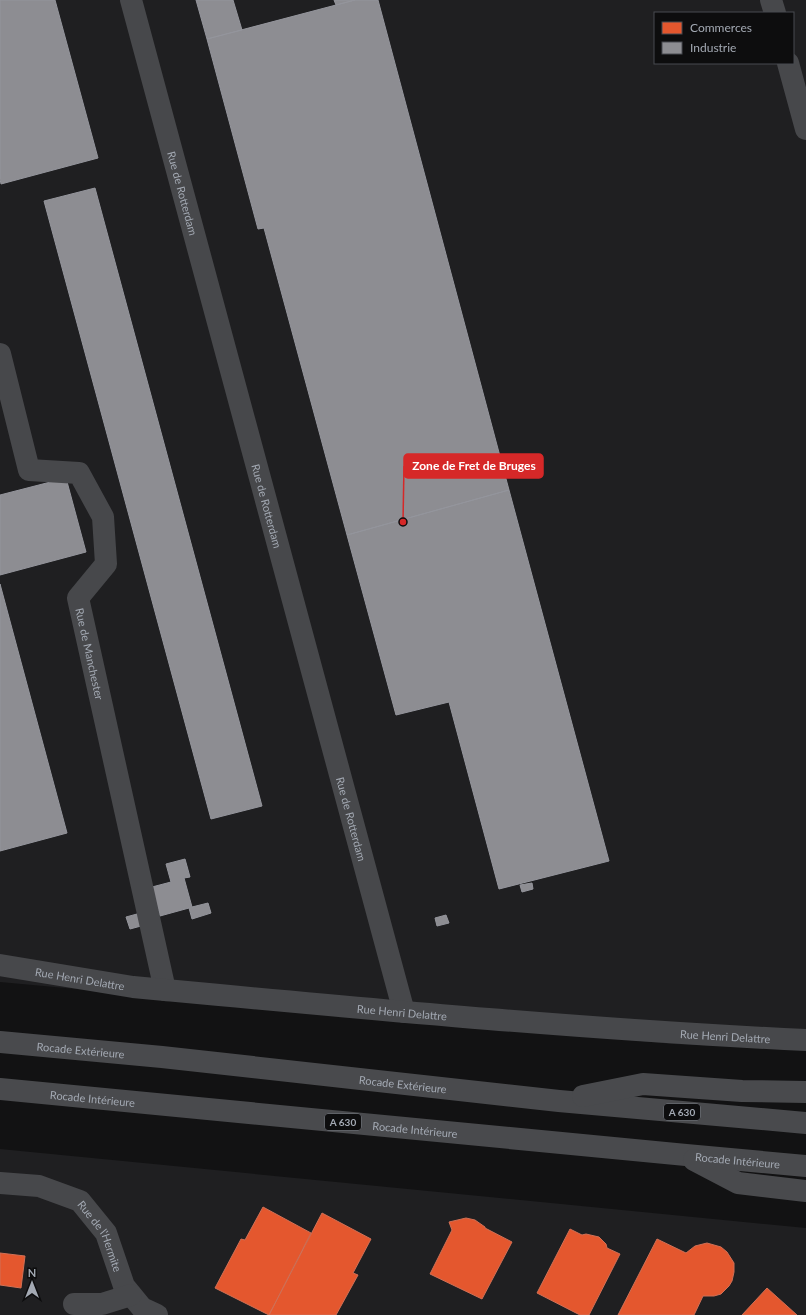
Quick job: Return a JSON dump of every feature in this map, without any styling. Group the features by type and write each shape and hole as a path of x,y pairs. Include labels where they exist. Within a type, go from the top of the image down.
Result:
{"highway":[{"name":"Rocade Extérieure","path":"0,1042 170,1058 559,1101 806,1124"},
{"path":"559,1101 644,1084 742,1091 806,1092"},
{"name":"Rocade Intérieure","path":"0,1089 806,1166"},
{"path":"686,1155 738,1183 806,1191"}],"street":[{"name":"Rue de Rotterdam","path":"131,0 404,1012"},
{"path":"771,0 775,12"},
{"path":"788,64 806,129"},
{"name":"Rue de Manchester","path":"0,354 29,470 79,472 103,517 106,564 78,598 165,990"},
{"name":"Rue Henri Delattre","path":"0,965 133,987 165,990 404,1012 709,1036 806,1040"},
{"name":"Rue de l'Hermite","path":"0,1183 38,1186 80,1201 106,1233 124,1286 142,1308 157,1315"},
{"path":"74,1304 102,1304 131,1295"}],"shaded area":[{"path":"0,0 806,0 806,1049 673,1044 0,982"},
{"path":"0,1149 806,1228 806,1315 0,1315"}],"building: Commerces":[{"path":"263,1207 311,1233 269,1315 215,1288 241,1239 245,1240"},
{"path":"322,1213 371,1239 353,1273 358,1275 336,1315 269,1315"},
{"path":"466,1218 475,1220 485,1228 512,1242 482,1299 430,1274 452,1230 449,1222"},
{"path":"570,1229 582,1235 586,1234 599,1237 606,1244 607,1248 620,1254 589,1315 580,1315 537,1293"},
{"path":"657,1239 686,1253 695,1246 707,1243 721,1247 727,1252 734,1263 734,1272 729,1286 721,1294 714,1296 703,1296 694,1315 618,1315"},
{"path":"0,1253 25,1256 21,1288 0,1285"},
{"path":"767,1288 797,1315 742,1315"}],"building: Industrie":[{"path":"0,0 55,0 98,158 1,184"},
{"path":"196,0 233,0 242,30 207,39"},
{"path":"334,0 355,0 336,5"},
{"path":"355,0 378,0 509,490 347,535 264,228 258,229 207,39"},
{"path":"95,188 262,806 211,819 44,201"},
{"path":"66,478 86,552 0,575 0,495"},
{"path":"509,490 609,861 499,889 449,702 396,715 347,535"},
{"path":"0,584 67,833 0,851"},
{"path":"185,859 190,877 184,878 192,907 208,903 211,913 192,919 189,908 160,916 152,887 171,882 166,864"},
{"path":"532,883 533,889 522,892 520,885"},
{"path":"137,914 141,926 130,929 126,917"},
{"path":"446,915 449,923 437,926 435,918"}],"place":[{"name":"Zone de Fret de Bruges","path":"403,522"}]}
